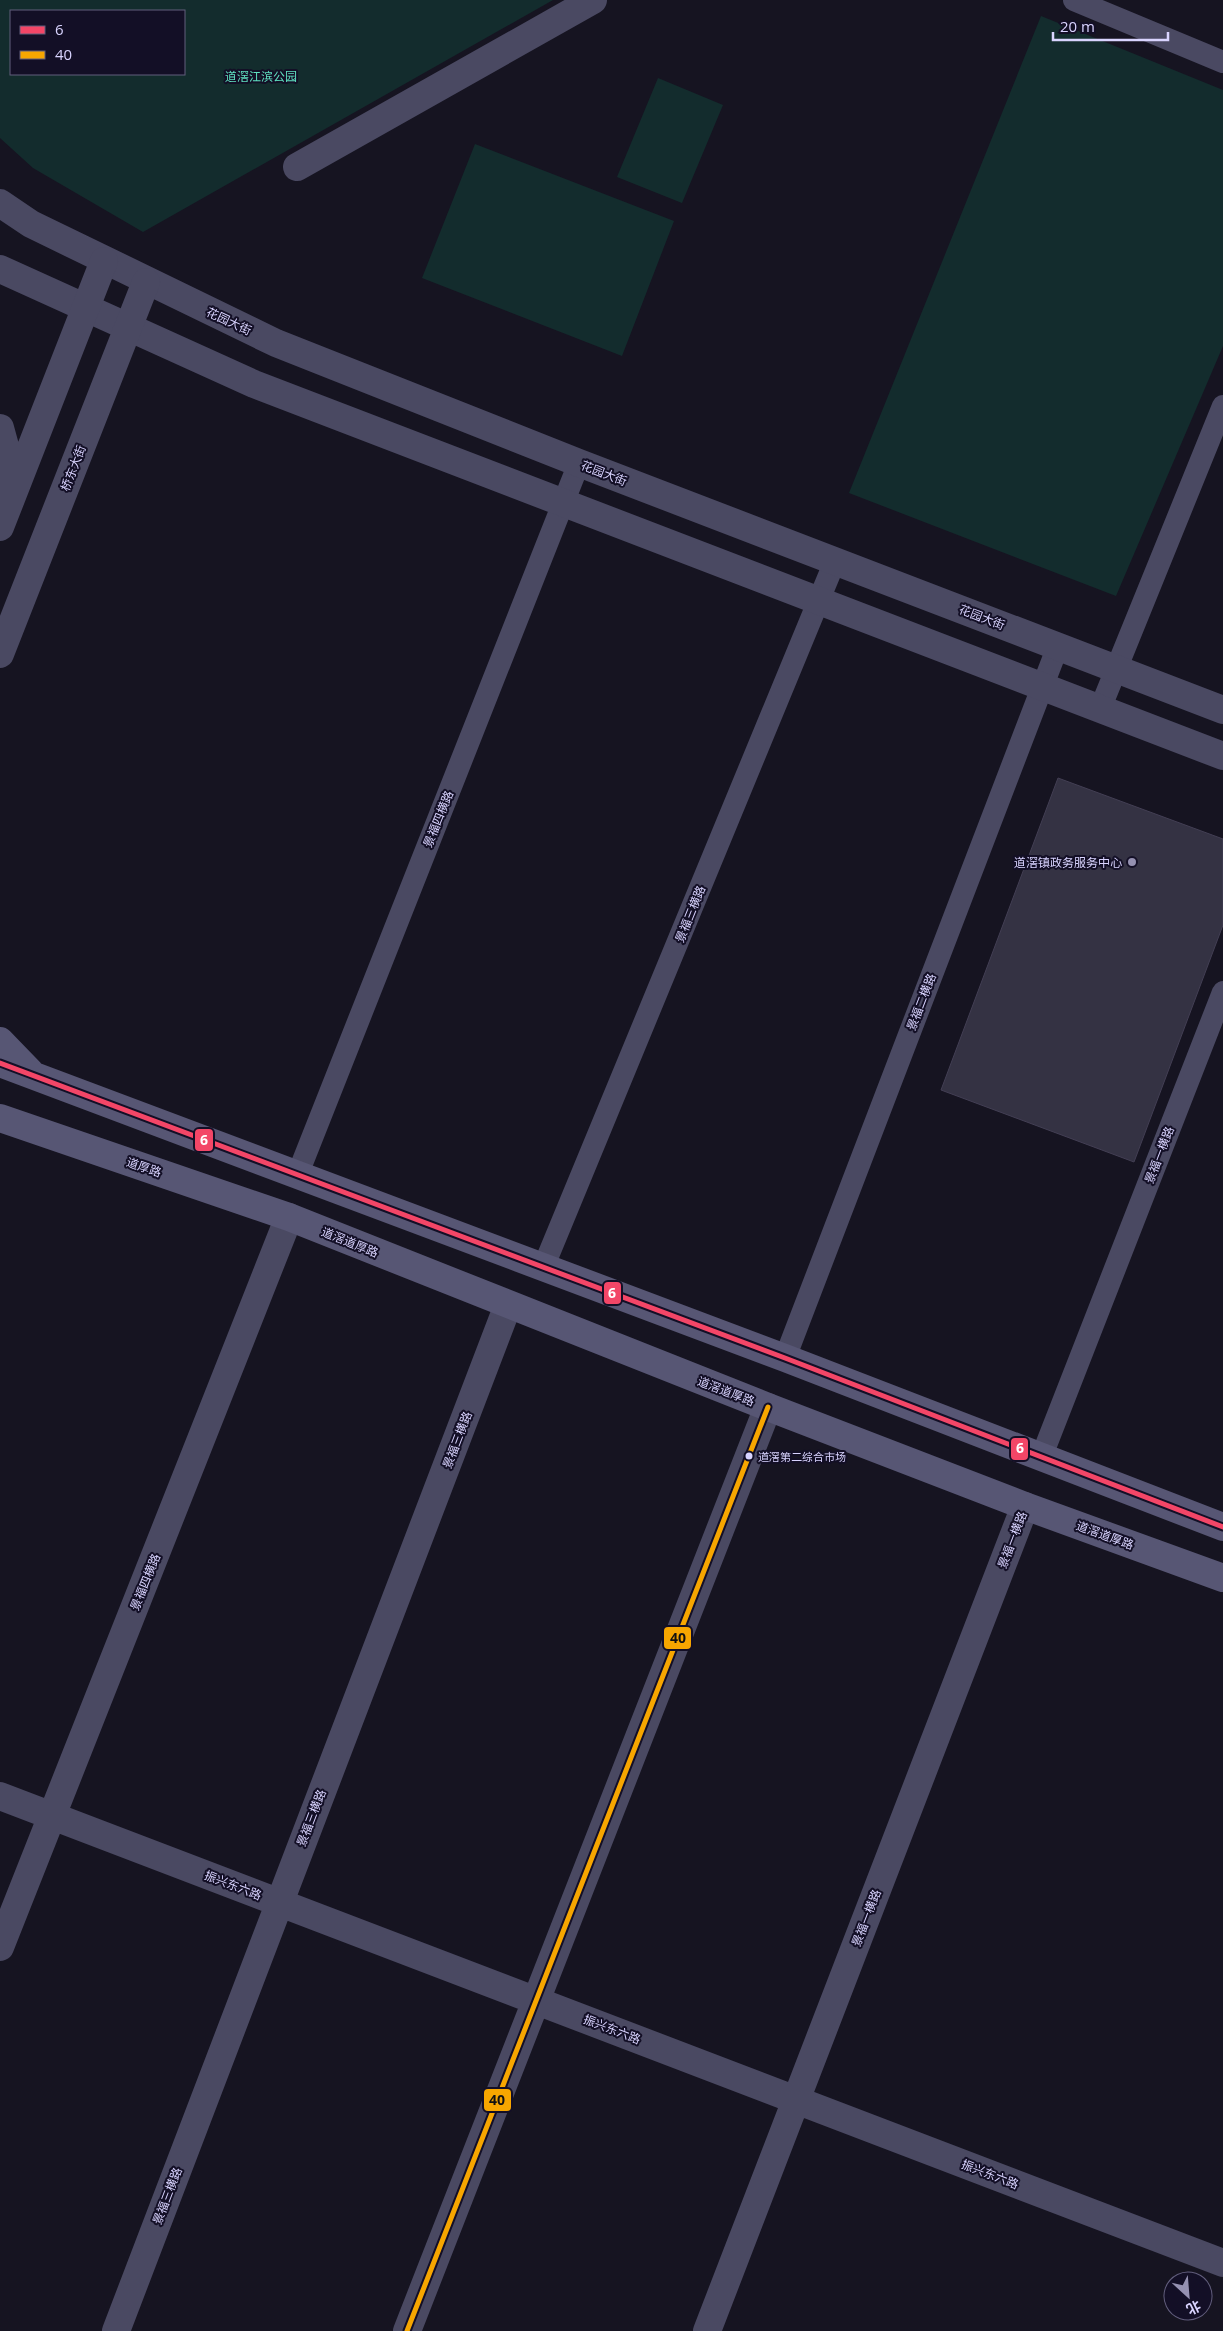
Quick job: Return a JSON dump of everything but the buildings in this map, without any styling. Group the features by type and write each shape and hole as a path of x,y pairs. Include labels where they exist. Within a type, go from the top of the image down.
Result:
{"main road":[{"path":"0,1041 34,1077"},
{"path":"0,1063 784,1358 1223,1527"},
{"name":"道厚路","path":"4,1121 289,1217"},
{"name":"道滘道厚路","path":"289,1217 768,1408 1025,1506 1223,1578"}],"street":[{"path":"297,167 593,0"},
{"name":"花园大街","path":"0,203 31,224 146,282 276,343 579,463 1223,710"},
{"path":"0,527 104,261"},
{"path":"0,269 254,384 1223,756"},
{"name":"桥东大街","path":"0,654 146,282"},
{"path":"0,428 6,450 12,497"},
{"name":"景福四横路","path":"0,1946 289,1217"},
{"name":"景福三横路","path":"116,2331 508,1305"},
{"path":"407,2331 768,1408"},
{"name":"景福一横路","path":"707,2331 1025,1506"},
{"name":"振兴东六路","path":"0,1796 1223,2263"}],"lane":[{"path":"1074,0 1223,62"},
{"path":"1100,710 1223,406"},
{"name":"景福四横路","path":"297,1176 579,463"},
{"name":"景福三横路","path":"544,1268 835,561"},
{"name":"景福二横路","path":"784,1358 1058,646"},
{"name":"景福一横路","path":"1041,1458 1223,992"}],"green space":[{"name":"道滘江滨公园","path":"0,0 553,0 143,232 33,168 0,138"},
{"path":"1041,16 1223,90 1223,346 1116,596 849,493"},
{"path":"658,78 723,105 682,203 617,177"},
{"path":"475,144 674,221 622,356 422,278"}],"transit line":[{"name":"6","path":"0,1063 785,1358 1223,1527"},
{"name":"40","path":"407,2331 768,1407"}],"place":[{"name":"道滘镇政务服务中心","path":"1132,862"},
{"name":"道滘第二综合市场","path":"749,1456"}]}
